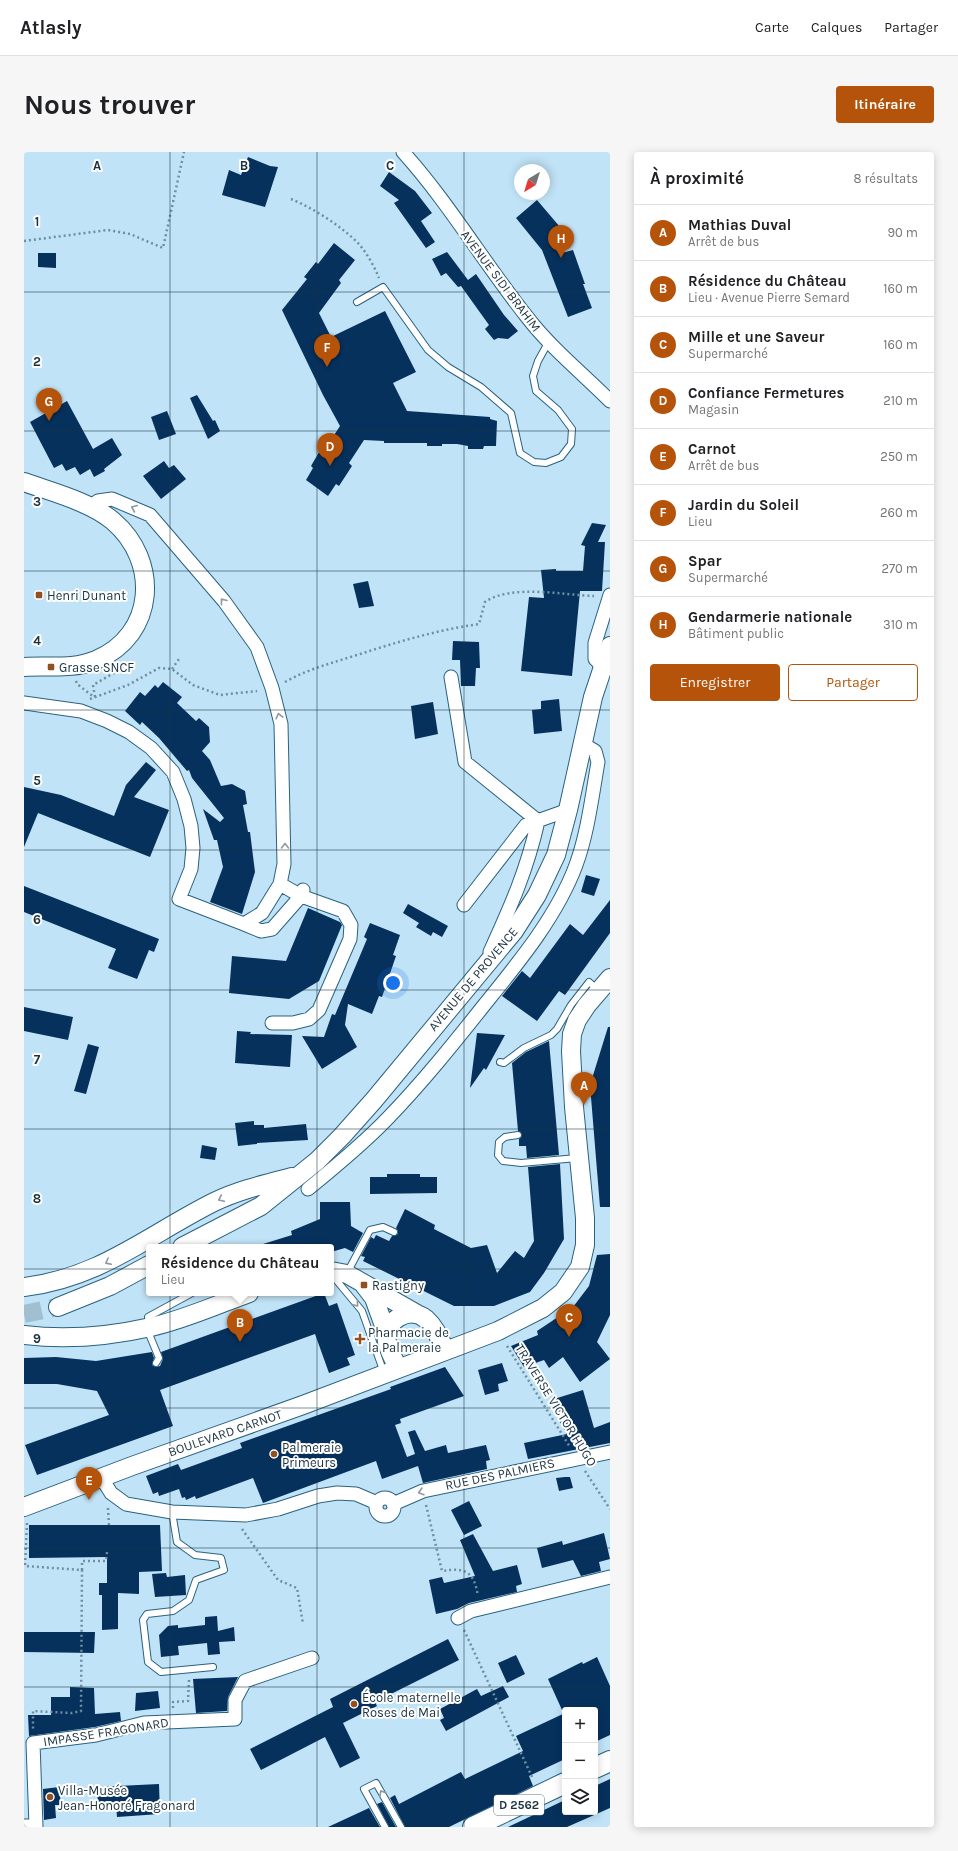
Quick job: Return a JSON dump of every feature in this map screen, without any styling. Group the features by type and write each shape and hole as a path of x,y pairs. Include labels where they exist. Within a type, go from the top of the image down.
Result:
{"main road":[{"path":"24,482 89,508 106,517 119,527 127,536 140,559 146,585 146,598 139,618 125,639 103,657 74,666 27,666"},
{"name":"AVENUE DE PROVENCE","path":"188,1244 261,1206 303,1182 317,1162 342,1136 514,931 537,895 556,855 568,810 593,697 610,646"},
{"name":"BOULEVARD CARNOT","path":"24,1507 101,1477 303,1405 498,1331 543,1308 563,1292 580,1267 585,1245 585,1218 574,1107 571,1051 572,1034 577,1020 605,984"},
{"name":"AVENUE DE PROVENCE","path":"24,1287 45,1285 75,1276 108,1263 213,1203 250,1188 303,1182"},
{"path":"181,1244 208,1224 246,1203 249,1199 250,1188"},
{"path":"58,1307 110,1286 146,1267"},
{"path":"336,1273 364,1285 426,1319 440,1338 445,1351"},
{"path":"364,1285 374,1298 380,1328 387,1342 391,1371"},
{"path":"24,1335 62,1337 107,1334 148,1328 240,1296"},
{"path":"380,1328 401,1315 417,1314"},
{"path":"598,1767 610,1761"},
{"name":"D 2562","path":"473,1827 562,1784"}],"street":[{"name":"AVENUE SIDI BRAHIM","path":"403,152 429,181 485,261 548,342 610,401"},
{"path":"89,508 98,501 112,499 150,515 224,601 257,647 272,688 281,724 284,791 284,864 280,884 262,913 244,924"},
{"path":"603,667 595,659 595,643 610,596"},
{"path":"451,677 465,762 538,821"},
{"path":"24,703 80,711 107,720 129,732 151,748 173,772 184,799 191,826 194,848 191,868 179,899 261,931 272,929 302,893"},
{"path":"303,1182 352,1153 387,1119 432,1070 537,936 565,888 575,866 584,839 598,762 594,751 583,744"},
{"path":"464,905 526,825 568,810"},
{"path":"481,972 516,896 529,858 538,821"},
{"path":"272,1023 293,1023 309,1019 319,1010 350,939 351,925 343,911 280,884"},
{"name":"RUE DES PALMIERS","path":"237,1514 246,1515 278,1509 318,1496 337,1493 356,1494 377,1503 386,1498 393,1504 423,1491 610,1452"},
{"path":"101,1477 112,1492 126,1504 172,1512 237,1514"},
{"path":"458,1618 471,1610 610,1577"},
{"name":"IMPASSE FRAGONARD","path":"24,1826 36,1826 33,1743 96,1735 144,1723 235,1719 235,1700 245,1681 312,1658"}],"lane":[{"path":"357,302 383,287 428,350 448,367 481,387 511,413 520,453 534,462 546,463 561,457 571,444 572,429 558,410 536,391 533,376 548,342"},
{"path":"500,1062 504,1063 524,1048 551,1035 557,1029 570,1005 589,982 605,984"},
{"path":"518,1135 505,1137 499,1142 498,1156 503,1161 521,1163 579,1158"},
{"path":"380,1328 362,1311 336,1273 370,1230 383,1227 394,1232"},
{"path":"156,1363 159,1358 148,1328 148,1317 186,1296"},
{"path":"172,1512 177,1542 195,1555 221,1558 224,1570 196,1580 189,1600 173,1611 148,1614 143,1620 148,1662 161,1672 213,1667"},
{"path":"385,1827 364,1789 376,1783 401,1827"}],"path":[{"path":"24,241 108,230 130,234 163,248 184,152"},
{"path":"291,199 310,207 358,243 373,265 383,287"},
{"path":"77,684 95,697 128,685 159,668 172,669 193,685 220,694 245,693 272,688 317,667 404,639 454,627 479,624 485,602 494,596 527,592 610,596"},
{"path":"172,669 179,659"},
{"name":"TRAVERSE VICTOR HUGO","path":"498,1331 610,1509"},
{"path":"423,1491 442,1571 458,1568 468,1574 475,1580 479,1601"},
{"path":"237,1514 246,1522 242,1528 278,1580 297,1588 303,1624"},
{"path":"24,1520 27,1519 25,1566 82,1570"},
{"path":"33,1743 33,1711 72,1713 81,1711 82,1561 106,1561 107,1552"},
{"path":"458,1618 539,1795"},
{"path":"174,1721 173,1702 188,1701 189,1669"}],"building":[{"path":"248,157 270,166 278,167 265,207 222,195 229,170 241,175"},
{"path":"389,172 415,191 432,213 421,221 435,242 426,248 394,203 399,200 380,186"},
{"path":"537,200 560,227 553,233 562,253 573,250 592,308 568,317 542,250 516,218"},
{"path":"334,243 355,260 339,280 341,283 319,313 331,337 385,311 416,372 393,383 407,411 490,417 490,419 497,421 496,446 484,446 483,449 468,449 468,446 457,444 427,446 427,443 384,443 384,441 364,440 349,463 352,466 339,486 336,484 328,496 306,480 313,468 311,466 322,447 325,449 340,426 323,395 282,310 307,279 304,277 316,262 318,264"},
{"path":"447,252 468,280 476,274 504,315 518,331 508,339 498,338 494,340 485,329 489,325 461,286 458,287 446,273 441,276 432,259"},
{"path":"38,253 56,253 56,268 38,267"},
{"path":"197,395 213,421 215,420 220,431 208,439 190,398"},
{"path":"67,401 93,449 112,438 122,455 104,469 105,471 94,477 90,469 80,475 75,467 66,471 62,464 54,468 30,422"},
{"path":"167,411 176,434 159,440 151,417"},
{"path":"164,461 169,468 174,465 186,479 161,499 143,476"},
{"path":"592,523 606,525 598,542 605,542 602,591 580,591 572,676 521,671 529,597 544,598 541,570 556,569 556,571 583,571 585,546 581,545"},
{"path":"368,581 374,606 359,608 353,584"},
{"path":"453,641 479,642 480,668 476,668 475,686 461,686 460,660 452,660"},
{"path":"163,682 182,697 177,703 196,721 199,718 209,727 210,742 202,751 210,760 221,786 232,784 245,791 247,804 243,805 248,832 250,832 255,872 242,914 210,902 223,867 217,840 214,840 203,809 220,822 224,818 192,778 189,770 187,771 159,738 142,722 140,725 125,711 140,692 145,696 155,685 158,688"},
{"path":"559,699 562,731 534,734 532,710 541,709 541,701"},
{"path":"433,702 438,734 415,739 411,706"},
{"path":"146,762 156,770 134,797 169,810 150,857 38,813 24,847 24,787 61,795 114,816 126,785"},
{"path":"586,875 600,879 594,896 581,892"},
{"path":"24,886 159,939 154,952 149,950 137,979 108,968 116,949 24,912"},
{"path":"610,900 610,933 565,995 559,991 537,1021 502,996 522,971 530,978 570,924 583,935"},
{"path":"408,904 448,926 442,937 433,932 431,936 416,927 419,923 403,913"},
{"path":"308,908 340,922 342,925 319,981 289,999 229,993 232,956 286,961"},
{"path":"370,923 400,935 393,955 396,956 382,997 379,996 372,1014 348,1004 345,1025 357,1047 322,1069 302,1036 324,1037 332,1014 335,1015 367,939 364,937"},
{"path":"24,1007 73,1017 68,1040 24,1031"},
{"path":"608,1027 610,1027 610,1207 600,1207 590,1085"},
{"path":"237,1031 251,1032 250,1034 292,1035 290,1067 235,1063"},
{"path":"477,1033 505,1035 486,1070 484,1068 470,1088"},
{"path":"549,1041 559,1155 527,1158 526,1146 519,1146 519,1139 522,1135 518,1131 512,1063 526,1052"},
{"path":"88,1044 99,1047 86,1094 74,1091"},
{"path":"254,1121 254,1125 264,1125 264,1128 306,1124 308,1140 257,1143 238,1146 235,1123"},
{"path":"202,1145 217,1148 215,1160 200,1158"},
{"path":"560,1164 564,1239 544,1273 530,1292 494,1306 454,1306 363,1261 365,1257 361,1256 371,1237 374,1239 376,1235 389,1241 392,1236 398,1234 396,1228 405,1209 435,1225 434,1229 471,1248 487,1245 497,1273 515,1251 524,1258 534,1241 528,1167"},
{"path":"387,1174 420,1174 420,1177 437,1177 437,1193 370,1194 370,1177 387,1177"},
{"path":"320,1202 350,1202 351,1226 363,1233 353,1252 345,1248 334,1251 334,1244 263,1244 292,1235 291,1231 320,1219"},
{"path":"610,1254 610,1315 597,1342 610,1359 580,1382 563,1357 549,1368 544,1360 524,1367 511,1346 538,1335 537,1331 573,1307 589,1286 597,1255"},
{"path":"316,1296 325,1296 329,1306 337,1303 355,1355 347,1358 350,1365 329,1373 315,1334 160,1390 173,1426 37,1475 25,1445 109,1415 97,1391 57,1384 24,1384 24,1358 56,1357 96,1361 152,1352 154,1358 152,1365 156,1367 160,1366 163,1359 161,1352"},
{"path":"502,1363 508,1381 498,1384 499,1391 485,1395 478,1370"},
{"path":"445,1367 464,1396 400,1419 401,1423 395,1425 407,1457 415,1454 408,1432 415,1430 425,1451 446,1445 448,1453 486,1445 490,1460 486,1461 487,1469 423,1483 418,1466 382,1479 376,1461 263,1503 253,1478 196,1499 195,1496 186,1500 185,1497 182,1498 179,1489 159,1496 158,1492 153,1494 146,1476 178,1464 181,1470 242,1448 240,1443 391,1389 390,1387"},
{"path":"583,1390 594,1428 610,1422 610,1443 528,1459 524,1443 567,1434 560,1422 562,1421 554,1399"},
{"path":"570,1477 573,1488 559,1491 556,1478"},
{"path":"469,1501 482,1526 464,1535 451,1510"},
{"path":"29,1525 160,1525 162,1571 139,1572 139,1594 118,1593 118,1629 102,1630 102,1595 99,1595 99,1583 107,1583 107,1557 29,1558"},
{"path":"604,1533 610,1559 599,1562 601,1571 581,1576 573,1560 542,1568 537,1548 562,1541 563,1545"},
{"path":"473,1534 493,1571 517,1565 522,1584 516,1586 517,1592 469,1603 457,1609 436,1614 429,1580 442,1577 444,1583 475,1576 460,1540"},
{"path":"166,1573 167,1577 185,1575 186,1595 155,1597 152,1574"},
{"path":"217,1616 218,1631 234,1627 235,1641 219,1642 220,1654 208,1655 207,1643 178,1646 179,1655 161,1657 159,1635 168,1626 178,1625 178,1628 205,1625 205,1617"},
{"path":"24,1632 95,1632 94,1653 24,1652"},
{"name":"École maternelle Roses de Mai","path":"448,1639 459,1660 375,1702 377,1706 343,1723 360,1758 340,1768 325,1737 261,1770 250,1749 333,1707 330,1699"},
{"path":"516,1655 525,1674 507,1683 498,1663"},
{"path":"597,1657 610,1686 610,1735 598,1741 598,1707 562,1707 562,1710 548,1679 582,1662 583,1664"},
{"path":"238,1677 228,1697 227,1711 196,1713 193,1679"},
{"path":"503,1686 509,1697 446,1731 440,1720 444,1718 440,1709 477,1689 481,1696"},
{"path":"70,1687 94,1688 95,1714 120,1712 121,1721 95,1727 29,1736 28,1715 51,1715 51,1697 70,1697"},
{"path":"158,1691 160,1708 135,1711 136,1693"},
{"path":"562,1714 562,1760 529,1776 533,1786 449,1827 405,1827 390,1798 395,1795 399,1804 461,1772 465,1779 523,1751 516,1736"},
{"path":"610,1779 610,1808 598,1813 598,1785"},
{"path":"159,1784 160,1814 117,1817 116,1804 98,1805 97,1787"},
{"name":"Villa-Musée Jean-Honoré Fragonard","path":"59,1787 61,1805 55,1805 56,1818 44,1820 43,1789"},
{"path":"562,1801 562,1815 594,1815 567,1827 508,1827"},
{"path":"382,1802 396,1827 389,1827 377,1804"},
{"path":"369,1808 380,1827 328,1827"}],"tunnel":[{"path":"24,1314 58,1307"}],"place":[{"name":"Gendarmerie nationale","path":"561,258"},
{"name":"Jardin du Soleil","path":"327,367"},
{"name":"Spar","path":"49,421"},
{"name":"Confiance Fermetures","path":"330,466"},
{"name":"Henri Dunant","path":"39,595"},
{"name":"Grasse SNCF","path":"51,667"},
{"name":"Mathias Duval","path":"584,1105"},
{"name":"Rastigny","path":"364,1285"},
{"name":"Mille et une Saveur","path":"569,1337"},
{"name":"Pharmacie de la Palmeraie","path":"360,1339"},
{"name":"Résidence du Château","path":"240,1342"},
{"name":"Palmeraie Primeurs","path":"274,1454"},
{"name":"Carnot","path":"89,1500"},
{"name":"École maternelle Roses de Mai","path":"354,1704"},
{"name":"Villa-Musée Jean-Honoré Fragonard","path":"50,1797"}]}
